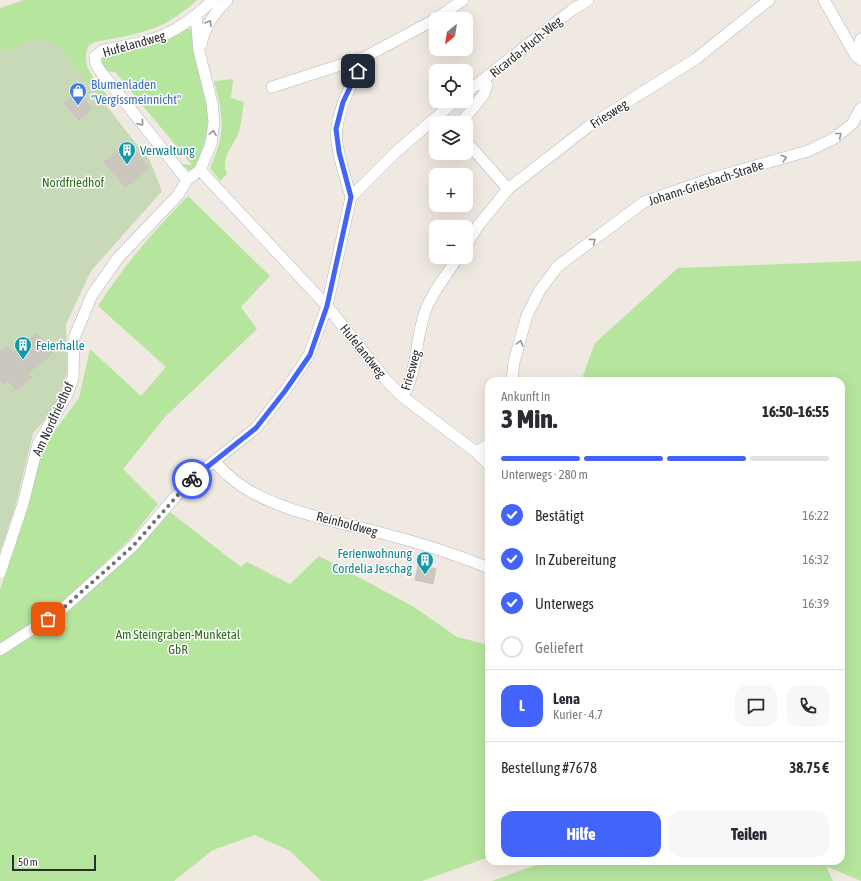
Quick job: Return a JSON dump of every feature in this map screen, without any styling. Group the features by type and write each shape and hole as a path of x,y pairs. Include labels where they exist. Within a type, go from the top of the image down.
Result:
{"street":[{"name":"Hufelandweg","path":"187,180 101,72 96,64 95,57 98,53 104,50 162,37 177,30 196,16 213,0"},
{"path":"199,51 204,31 216,11 227,0"},
{"path":"272,87 365,57 434,20 463,0"},
{"name":"Ricarda-Huch-Weg","path":"473,88 572,10 588,0"},
{"name":"Friesweg","path":"473,234 508,189 589,126 697,58 769,0"},
{"path":"824,0 859,58"},
{"path":"187,180 200,170 212,144 214,122 212,103 199,51 196,16"},
{"path":"859,58 861,39"},
{"path":"0,650 60,611 133,546 189,482 256,428 285,391 310,355 327,306 351,197 339,152 336,129 343,102 365,57"},
{"name":"Ricarda-Huch-Weg","path":"467,116 484,94 487,85 484,80"},
{"path":"351,197 396,152 447,108"},
{"name":"Johann-Griesbach-Straße","path":"512,377 514,362 527,315 540,290 558,266 644,202 713,178 808,151 833,139 852,124 861,108"},
{"path":"473,149 508,189"},
{"name":"Hufelandweg","path":"200,170 327,306 386,380 404,398 476,452 485,461"},
{"name":"Am Nordfriedhof","path":"0,573 23,504 38,444 61,408 73,378 74,338 92,295 118,258 178,196 187,180"},
{"name":"Friesweg","path":"404,398 411,383 425,311 453,264"},
{"path":"476,452 485,446"},
{"name":"Reinholdweg","path":"214,461 229,477 248,490 272,501 324,519 387,534 460,556 485,566"}],"green space":[{"path":"24,0 197,0 173,19 150,30 95,42 89,45 86,52 87,65 93,77 107,95 102,101 58,45 0,54 0,8"},
{"path":"187,28 192,30 209,109 207,133 201,157 196,167 190,171 181,164 192,165 115,72 103,71 101,62 104,54"},
{"name":"Nordfriedhof","path":"37,37 58,45 150,161 162,191 91,271 66,324 67,373 56,407 33,433 16,504 0,553 0,49 5,51"},
{"path":"233,79 231,98 244,102 238,134 226,158 225,169 227,174 220,181 210,168 219,144 222,125 220,105 214,81"},
{"path":"188,196 270,276 241,307 257,329 165,417 123,469 158,504 129,540 58,606 0,643 0,590 42,452 54,432 79,398 90,349 141,396 166,367 98,306 140,249"},
{"path":"861,261 861,881 826,866 833,881 492,881 536,865 845,865 845,377 582,377 595,343 678,268"},
{"name":"Am Steingraben-Munketal GbR","path":"170,512 241,567 247,562 290,584 319,556 414,607 457,637 485,644 485,858 422,881 321,881 290,851 255,835 213,850 174,881 0,881 0,656 67,613 135,550"}],"building":[{"name":"Blumenladen \"Vergissmeinnicht\"","path":"78,92 92,109 79,120 64,103"},
{"name":"Verwaltung","path":"128,142 149,168 125,187 104,162"},
{"name":"Feierhalle","path":"37,333 53,353 28,373 32,377 16,390 8,381 4,384 0,379 0,352 7,346 13,353"},
{"name":"Ferienwohnung Cordelia Jeschag","path":"418,565 436,569 433,584 415,580"}],"way so far":[{"path":"48,619 60,611 133,546 192,479"}],"place":[{"name":"Blumenladen \"Vergissmeinnicht\"","path":"78,106"},
{"name":"Verwaltung","path":"127,165"},
{"name":"Feierhalle","path":"23,360"},
{"name":"Ferienwohnung Cordelia Jeschag","path":"425,575"}],"route":[{"path":"192,479 256,428 285,391 310,355 327,306 351,197 339,152 336,129 343,102 358,71"}]}
